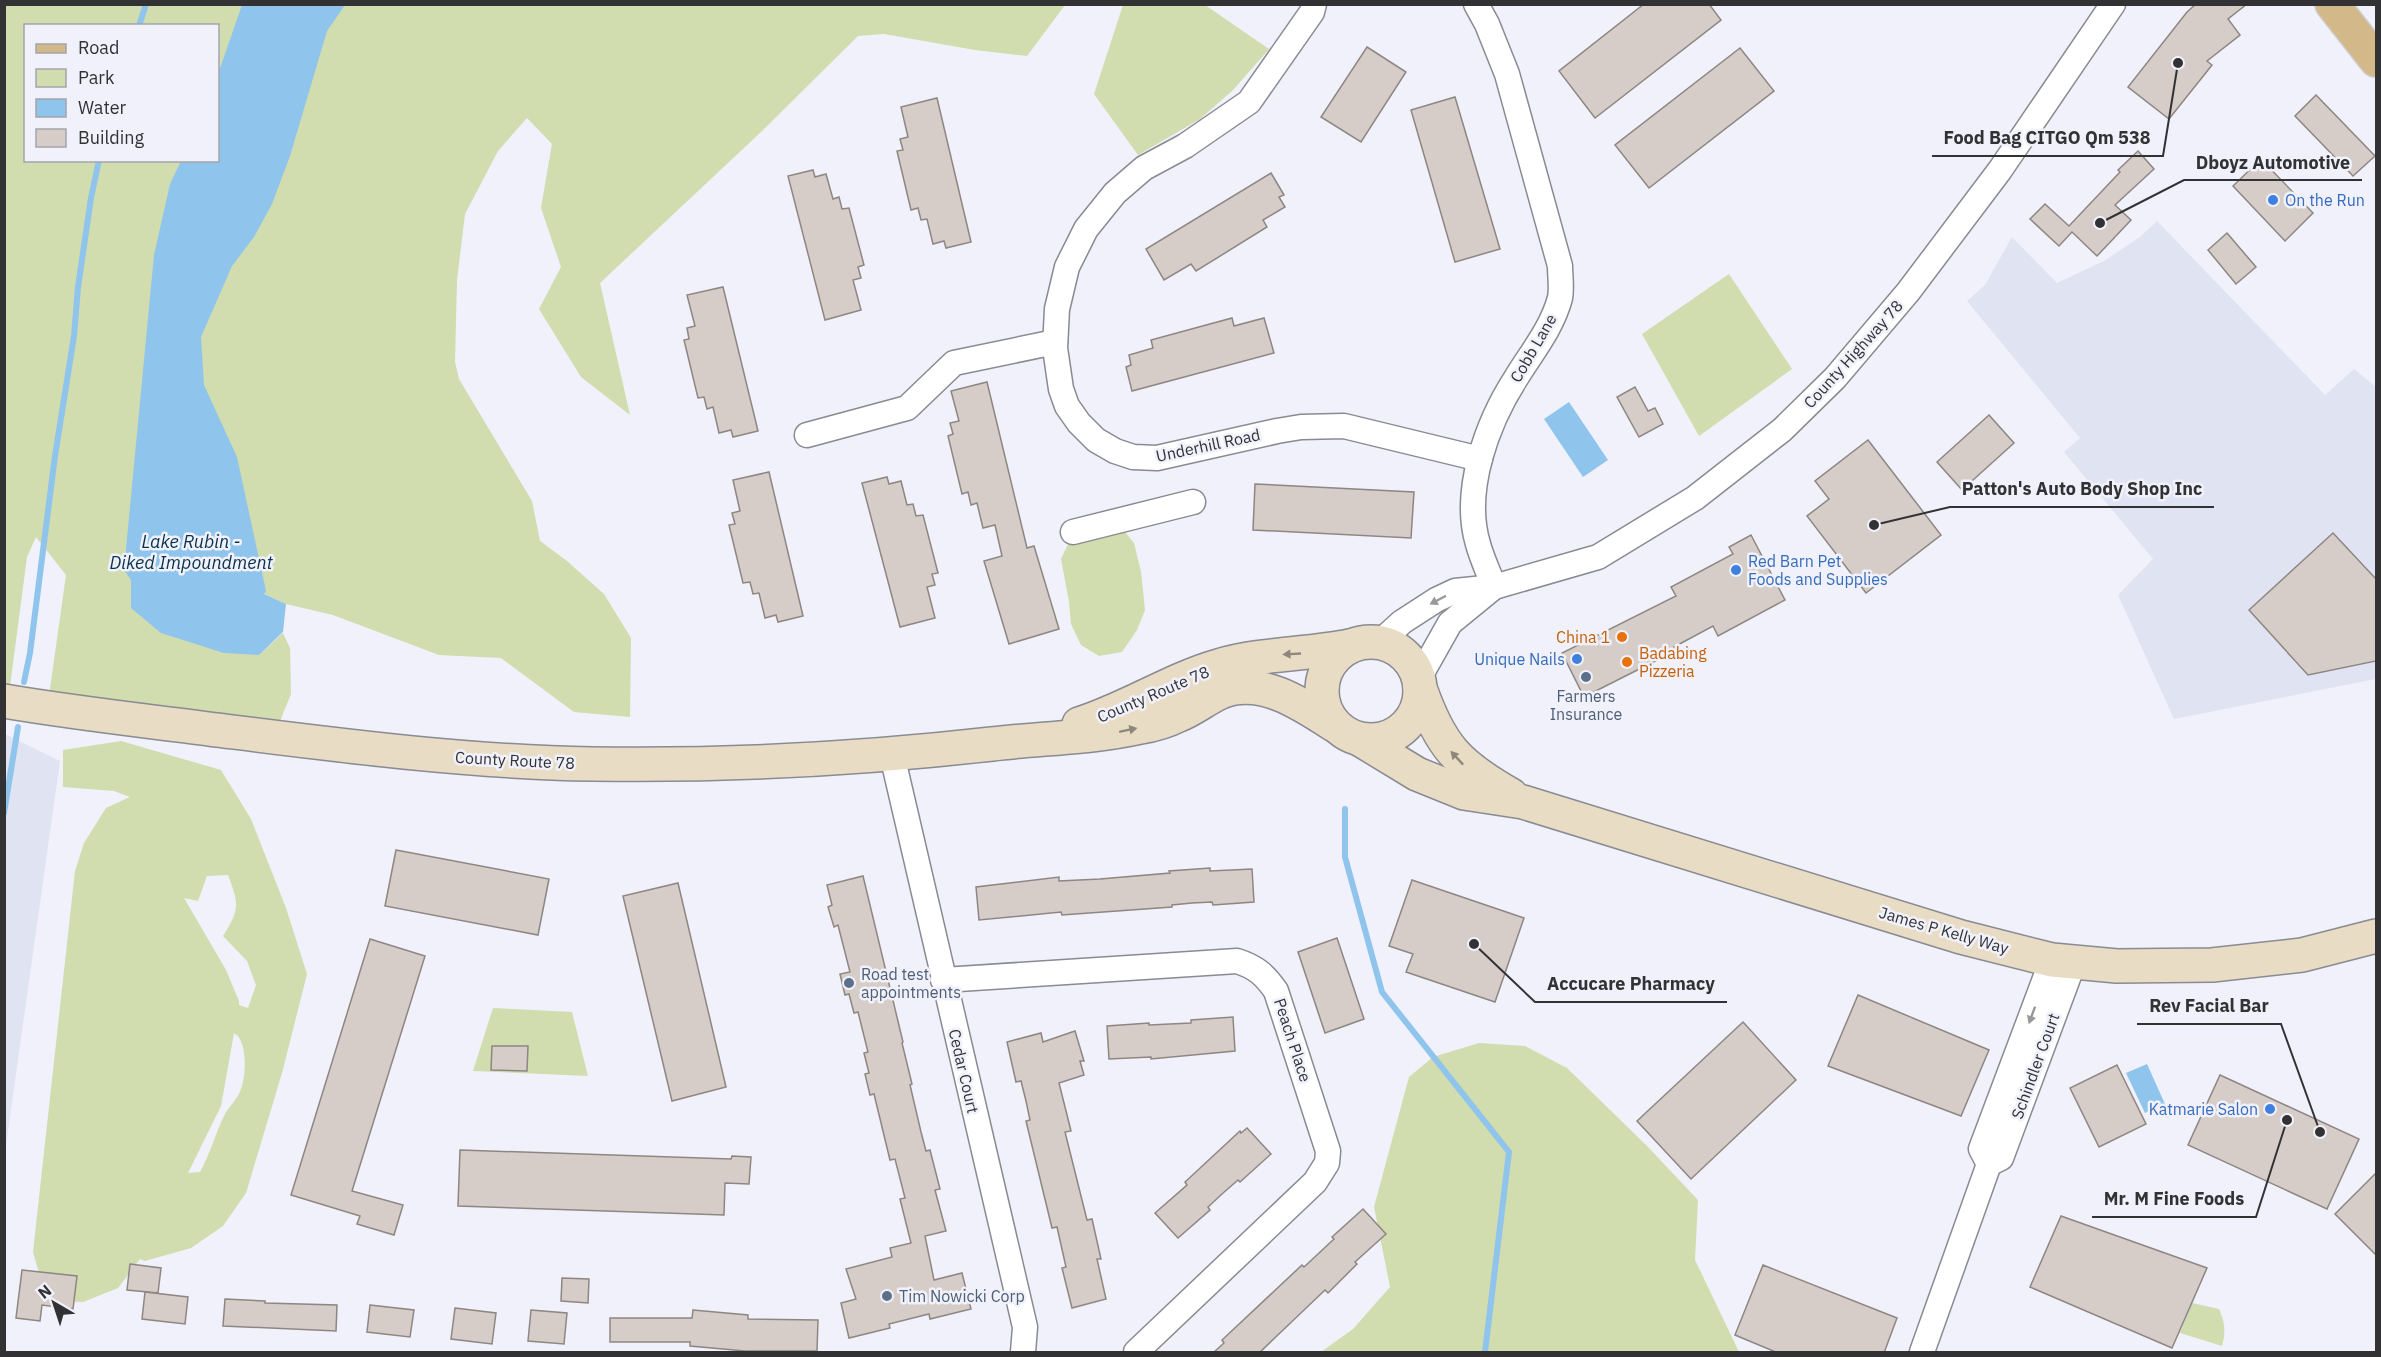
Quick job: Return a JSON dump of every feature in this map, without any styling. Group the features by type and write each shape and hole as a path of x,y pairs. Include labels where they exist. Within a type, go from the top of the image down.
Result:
{"main road":[{"path":"2332,4 2376,60"}],"street":[{"name":"Underhill Road","path":"1314,4 1312,12 1249,102 1185,146 1144,168 1115,193 1086,230 1067,267 1057,309 1055,342 1061,389 1067,406 1079,423 1096,440 1115,451 1132,457 1157,458 1276,430 1344,426 1480,459"},
{"name":"Cobb Lane","path":"1476,4 1491,33 1507,74 1560,266 1560,296 1551,323 1514,380 1497,412 1480,459 1474,487 1477,542 1494,587"},
{"name":"County Highway 78","path":"1365,644 1455,591 1494,587 1598,557 1695,498 1782,430 1835,378 1908,292 2000,170 2113,4"},
{"path":"807,435 907,408 954,363 1055,342"},
{"path":"1073,532 1193,502"},
{"name":"County Highway 78","path":"1419,683 1450,623 1494,587"},
{"path":"1365,644 1393,647 1405,655 1413,665 1419,683 1419,703 1413,717 1403,729 1390,737 1376,741 1347,733 1323,705 1322,681 1327,667 1337,655 1365,644"},
{"name":"County Route 78","path":"1028,740 1085,722 1196,673 1220,665 1248,659 1319,652 1365,644"},
{"name":"James P Kelly Way","path":"1419,683 1441,736 1461,763 1522,802"},
{"name":"County Route 78","path":"4,701 358,748 443,756 591,764 738,762 891,755 1114,733 1178,716 1224,691 1239,688 1260,689 1283,695 1347,733"},
{"name":"James P Kelly Way","path":"1347,733 1417,774 1464,794 1522,802 1960,937 2063,961 2117,966 2212,965 2302,955 2376,936"},
{"name":"Cedar Court","path":"891,755 1025,1327 1023,1353"},
{"name":"Peach Place","path":"943,980 1237,961 1252,966 1265,975 1276,991 1328,1151 1327,1163 1315,1182 1136,1353"},
{"name":"Schindler Court","path":"1922,1353 1989,1164 1981,1149 2063,961"}],"shaded area":[{"path":"2157,221 2325,395 2354,369 2376,387 2376,679 2174,719 2118,595 2153,559 2064,452 2080,438 1967,301 1985,285 2012,237 2057,283 2104,261 2140,237"},
{"path":"5,734 60,761 5,1152"}],"green space":[{"path":"4,5 1065,5 1027,56 975,50 884,34 858,36 761,132 600,283 630,415 581,377 539,309 561,267 541,208 552,144 527,118 498,151 465,214 457,280 455,362 459,379 532,501 540,541 567,561 604,594 631,638 630,717 574,712 501,658 439,655 333,615 286,604 251,588 259,655 283,633 290,648 291,694 280,721 49,696 66,575 36,537 27,557 10,686 5,685"},
{"path":"1123,5 1205,5 1269,49 1233,90 1200,119 1138,155 1094,94"},
{"path":"1729,274 1792,369 1699,436 1642,334"},
{"path":"1120,526 1134,543 1141,572 1145,610 1137,630 1122,652 1099,656 1081,645 1071,624 1061,559 1076,527"},
{"path":"121,741 221,770 251,819 286,908 307,974 282,1073 246,1193 223,1226 191,1248 145,1261 140,1259 118,1288 83,1302 57,1301 41,1280 33,1252 75,871 84,843 106,808 130,797 114,791 63,787 63,750","holes":["228,875 236,906 223,936 247,961 256,985 248,1008 239,1005 226,970 184,898 198,901 207,876","234,1033 239,1037 244,1050 245,1067 241,1089 224,1116 200,1172 188,1173 221,1106"]},
{"path":"493,1008 572,1012 588,1076 473,1071"},
{"path":"1479,1043 1525,1046 1567,1068 1647,1146 1698,1200 1695,1260 1739,1352 1321,1352 1353,1329 1390,1287 1374,1207 1409,1077 1433,1057"},
{"path":"2192,1303 2219,1309 2224,1327 2222,1346 2180,1333"}],"water":[{"name":"Lake Rubin - Diked Impoundment","path":"242,5 345,5 327,31 290,156 272,204 254,237 232,266 201,337 204,385 237,457 266,591 264,594 286,604 283,632 259,655 224,653 161,633 131,608 131,580 124,570 154,255 170,184 181,162 219,162 219,71"},
{"path":"1569,402 1608,460 1583,477 1544,419"},
{"path":"2147,1064 2165,1104 2145,1113 2126,1073"}],"building":[{"path":"1644,4 1709,4 1721,20 1595,118 1559,71"},
{"path":"2196,4 2247,4 2228,19 2240,35 2207,61 2212,65 2169,119 2128,87 2187,12"},
{"path":"1367,47 1406,72 1361,142 1321,117"},
{"path":"1740,48 1774,91 1649,188 1615,145"},
{"path":"2316,95 2375,156 2353,176 2295,116"},
{"path":"1455,97 1500,249 1455,262 1411,110"},
{"path":"937,98 971,242 946,248 944,241 933,244 927,219 921,220 918,208 911,210 897,151 903,150 900,139 908,137 901,107"},
{"path":"2138,151 2154,169 2115,205 2131,220 2097,256 2072,232 2059,246 2030,219 2045,204 2069,226 2120,172 2118,170"},
{"name":"On the Run","path":"2261,159 2313,213 2285,241 2233,186"},
{"path":"813,170 815,177 826,174 833,199 839,197 842,209 849,208 864,265 858,267 861,278 853,280 861,310 825,320 788,176"},
{"path":"1271,173 1284,195 1279,197 1285,207 1263,220 1267,227 1196,271 1191,264 1164,280 1146,249"},
{"path":"2227,233 2256,267 2236,284 2208,250"},
{"path":"723,287 758,431 733,437 731,430 719,433 713,407 707,409 704,397 698,398 684,340 689,339 687,328 695,326 687,295"},
{"path":"1232,318 1234,326 1264,318 1274,353 1132,391 1126,367 1131,365 1129,355 1153,348 1151,340"},
{"path":"987,382 1027,548 1034,546 1059,629 1009,644 984,561 1002,556 995,525 983,528 977,503 971,505 968,492 962,494 948,436 953,434 950,423 959,421 951,391"},
{"path":"1635,387 1648,411 1655,408 1663,424 1639,437 1617,397"},
{"path":"1989,415 2014,443 1962,490 1937,462"},
{"path":"1868,440 1941,535 1866,593 1807,516 1829,499 1815,481"},
{"path":"769,472 803,616 778,622 776,615 765,618 759,593 753,594 750,582 743,583 729,525 735,524 732,513 740,511 733,480"},
{"path":"887,477 889,484 901,481 907,505 913,504 916,516 923,515 938,573 932,574 935,585 927,587 935,618 900,627 862,483"},
{"path":"1255,484 1414,492 1411,538 1253,530"},
{"path":"2333,533 2376,579 2376,661 2308,675 2249,610"},
{"path":"1751,535 1785,600 1718,636 1713,626 1674,647 1675,651 1584,697 1562,653 1676,596 1671,587 1733,554 1729,547"},
{"path":"396,850 549,879 538,935 385,906"},
{"path":"1210,868 1210,871 1252,869 1254,902 1213,905 1212,902 1192,903 1172,905 1172,907 1062,915 1061,912 979,920 976,887 1059,877 1059,881 1100,879"},
{"path":"863,876 903,1042 921,1132 926,1151 930,1150 940,1189 935,1190 946,1231 925,1236 934,1280 962,1273 971,1309 930,1319 929,1314 889,1324 890,1328 849,1338 841,1303 856,1299 846,1269 892,1257 890,1248 911,1243 900,1199 905,1198 895,1159 890,1160 874,1094 870,1095 865,1074 869,1073 864,1053 868,1052 858,1012 854,1013 849,994 845,995 840,974 850,972 838,925 834,927 828,907 832,905 827,885"},
{"path":"1412,880 1524,918 1495,1002 1406,972 1413,954 1389,946"},
{"path":"678,883 726,1087 672,1101 623,896"},
{"path":"1337,938 1364,1019 1325,1033 1298,952"},
{"path":"370,939 425,956 352,1191 403,1205 394,1235 357,1224 360,1216 291,1195"},
{"path":"1858,995 1989,1050 1961,1116 1828,1066"},
{"path":"1233,1017 1235,1051 1151,1059 1151,1057 1109,1059 1107,1026 1191,1023 1191,1020"},
{"path":"1743,1022 1796,1080 1691,1179 1637,1121"},
{"path":"1075,1031 1084,1061 1080,1061 1084,1075 1059,1083 1071,1131 1065,1132 1087,1220 1092,1219 1101,1259 1097,1259 1106,1299 1072,1308 1062,1268 1066,1267 1057,1227 1052,1228 1026,1121 1030,1120 1026,1101 1021,1081 1016,1082 1007,1042 1041,1033 1043,1042"},
{"path":"492,1046 528,1046 527,1071 491,1070"},
{"path":"2117,1065 2146,1124 2099,1147 2070,1088"},
{"path":"2220,1075 2359,1139 2327,1209 2188,1145"},
{"path":"1247,1128 1271,1154 1240,1182 1238,1180 1222,1194 1208,1207 1210,1210 1178,1238 1155,1213 1187,1185 1185,1182 1240,1131 1241,1133"},
{"path":"460,1150 731,1159 732,1156 751,1157 749,1184 725,1183 724,1215 458,1206"},
{"path":"2376,1173 2376,1255 2335,1214"},
{"path":"1363,1209 1386,1234 1355,1262 1357,1264 1328,1293 1325,1290 1259,1353 1213,1353 1224,1343 1222,1340 1302,1265 1304,1267 1318,1254 1334,1239 1332,1237"},
{"path":"2061,1216 2207,1268 2172,1348 2030,1287"},
{"path":"130,1264 161,1268 158,1293 127,1290"},
{"path":"1763,1265 1897,1318 1884,1353 1778,1353 1735,1335"},
{"path":"22,1270 77,1276 73,1309 42,1305 40,1321 16,1318"},
{"path":"562,1278 589,1279 588,1303 561,1301"},
{"path":"145,1292 188,1297 185,1324 142,1319"},
{"path":"225,1299 265,1301 265,1303 337,1305 336,1331 223,1326"},
{"path":"370,1305 414,1310 410,1337 367,1332"},
{"path":"455,1308 496,1313 492,1344 451,1339"},
{"path":"531,1310 567,1313 564,1344 528,1341"},
{"path":"693,1310 748,1315 748,1319 818,1320 817,1351 745,1351 690,1346 690,1342 610,1342 610,1318 692,1318"}],"waterway":[{"path":"140,24 146,4"},
{"path":"24,682 74,336 78,287 99,162"},
{"path":"4,813 18,727"},
{"path":"1345,809 1345,857 1382,992 1509,1152 1485,1352"}],"place":[{"name":"Food Bag CITGO Qm 538","path":"2178,63"},
{"name":"On the Run","path":"2273,200"},
{"name":"Dboyz Automotive","path":"2100,223"},
{"name":"Patton's Auto Body Shop Inc","path":"1874,525"},
{"name":"Red Barn Pet Foods and Supplies","path":"1736,570"},
{"name":"China 1","path":"1622,637"},
{"name":"Unique Nails","path":"1577,659"},
{"name":"Badabing Pizzeria","path":"1627,662"},
{"name":"Farmers Insurance","path":"1586,677"},
{"name":"Accucare Pharmacy","path":"1474,944"},
{"name":"Road test appointments","path":"849,983"},
{"name":"Katmarie Salon","path":"2270,1109"},
{"name":"Mr. M Fine Foods","path":"2287,1120"},
{"name":"Rev Facial Bar","path":"2320,1132"},
{"name":"Tim Nowicki Corp","path":"887,1296"}]}
